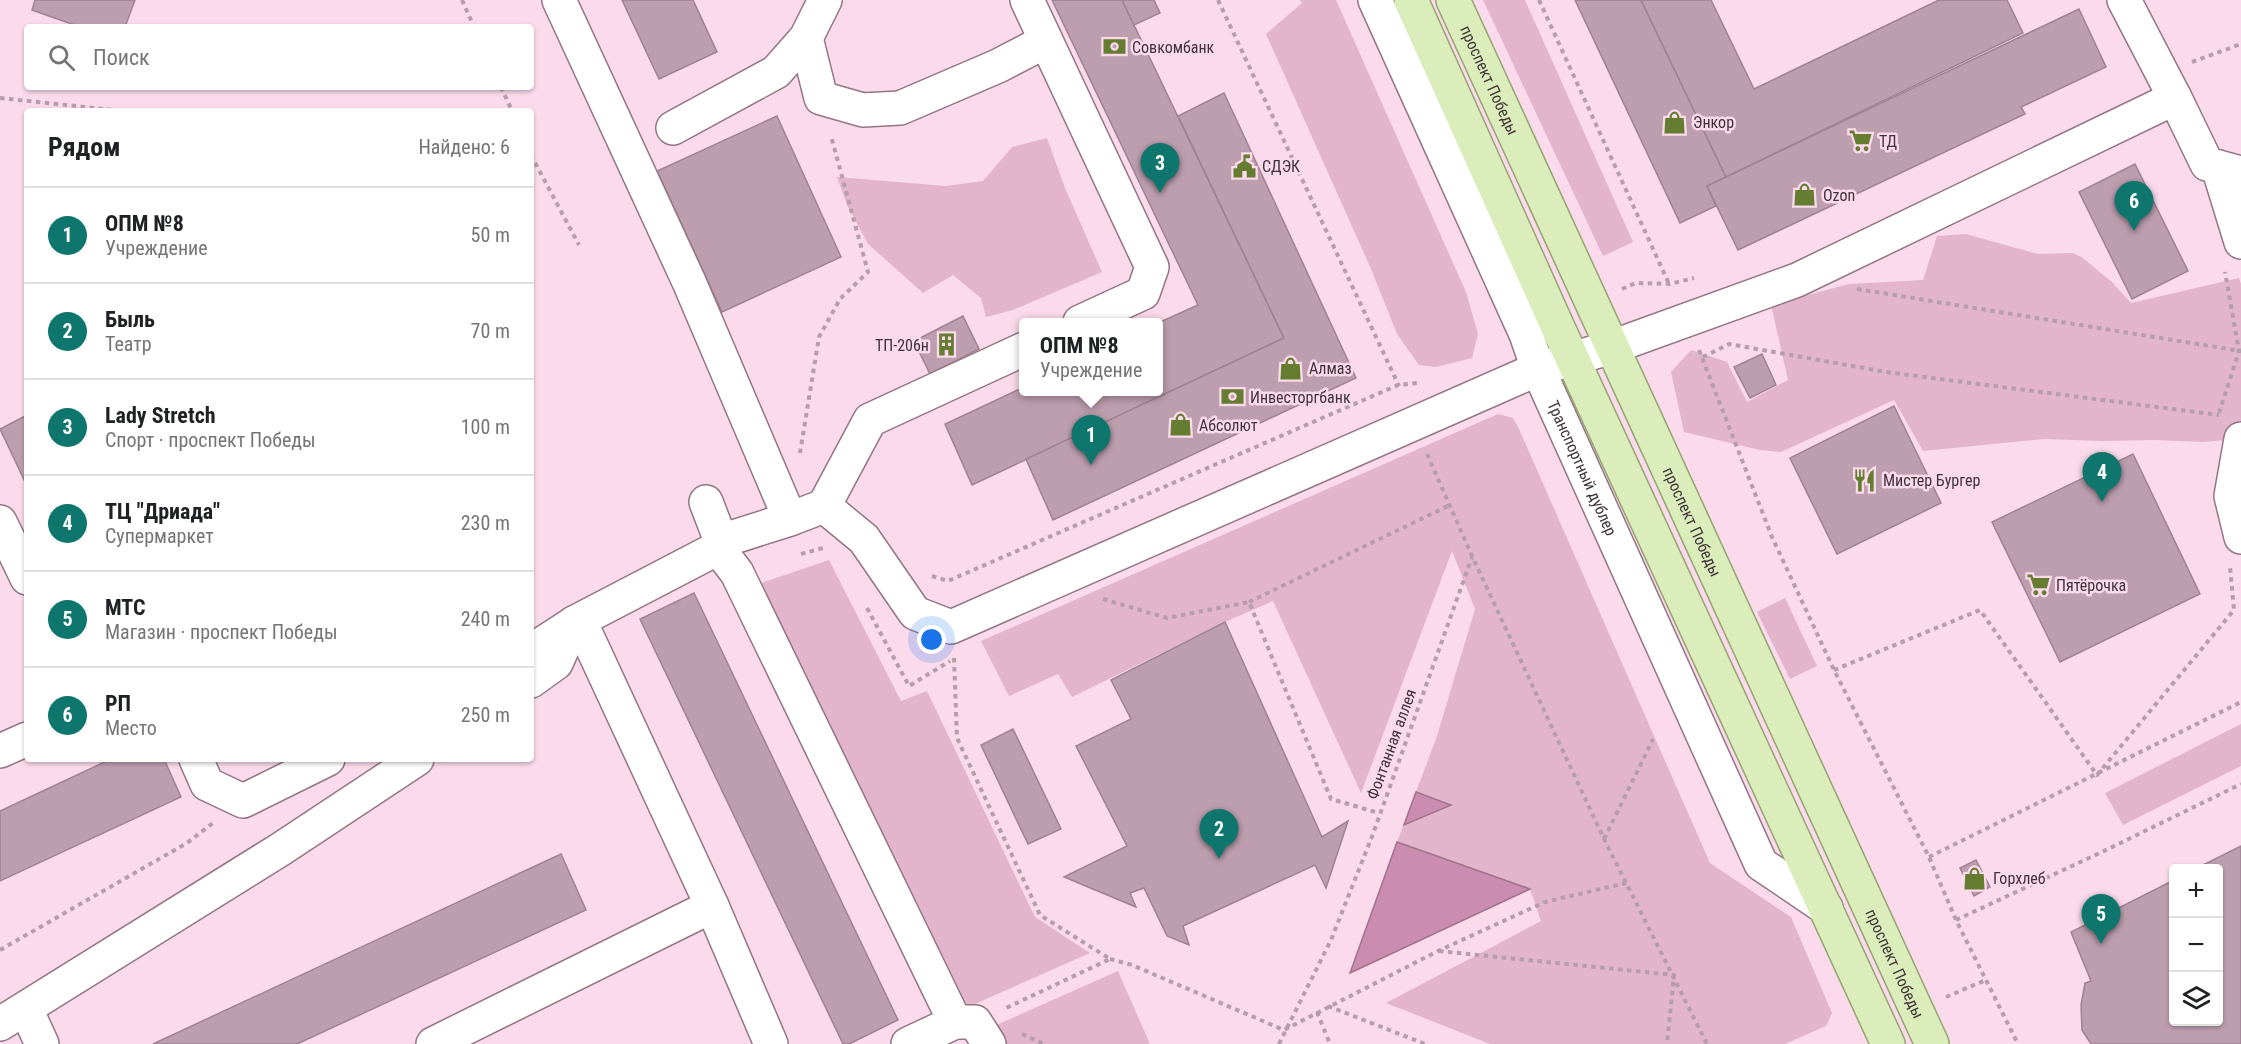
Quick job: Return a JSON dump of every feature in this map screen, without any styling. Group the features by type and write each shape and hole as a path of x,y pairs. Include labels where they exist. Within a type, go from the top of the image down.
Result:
{"main road":[{"path":"1411,0 1555,321 1888,1044"},
{"name":"проспект Победы","path":"1453,0 1932,1044"}],"lane":[{"path":"559,0 708,326 789,519"},
{"path":"673,128 776,72 806,38 825,0"},
{"path":"1027,0 1152,267 1143,293 1089,318"},
{"name":"Транспортный дублер","path":"1375,0 1526,334 1538,369 1566,432 1761,864 1826,908"},
{"path":"2124,0 2207,164 2229,170 2241,242"},
{"path":"806,38 821,98 863,110 900,108 998,66 1046,41"},
{"path":"824,506 864,539 915,613 951,627 1538,369 1612,347 1797,280 2175,98"},
{"path":"534,649 574,622 719,544 824,506 870,420 1019,350"},
{"path":"1566,432 1574,359"},
{"path":"2229,429 2231,496 2236,550"},
{"path":"706,502 719,544 737,573 973,1029 908,1044"},
{"path":"0,522 24,572"},
{"path":"534,679 556,663 574,622"},
{"path":"574,622 585,634 712,906 771,1044"},
{"path":"0,751 24,740"},
{"path":"197,762 207,784 243,801 322,762"},
{"path":"42,1044 13,1016 281,849 412,762"},
{"path":"433,1044 712,906"}],"path":[{"path":"462,0 473,24"},
{"path":"1218,0 1398,385 1472,556 1604,840 1707,1044"},
{"path":"1539,0 1702,357 1772,537 1834,670 1929,857 1956,920 2018,1044"},
{"path":"502,90 511,108"},
{"path":"0,98 95,108"},
{"path":"799,462 819,337 840,299 868,272 821,98"},
{"path":"534,158 579,245"},
{"path":"2218,415 2240,351 2225,269"},
{"path":"1592,302 1635,284 1670,284"},
{"path":"1855,289 2240,351"},
{"path":"1702,357 1729,344 1886,372 2218,415 2229,429"},
{"path":"930,575 948,581 1398,385 1425,382"},
{"path":"2218,415 2229,429"},
{"path":"1101,598 1167,618 1249,602 1450,505"},
{"path":"800,554 864,539"},
{"path":"2097,775 2234,610 2236,550"},
{"name":"Фонтанная аллея","path":"1279,1044 1331,940 1373,834 1472,556"},
{"path":"1249,602 1331,799 1379,813"},
{"path":"1834,670 1980,610 2097,775"},
{"path":"964,653 953,659 957,738 1040,915 1110,959 1132,966 1284,1030 1438,951 1545,902 1626,883"},
{"path":"1929,857 2241,702"},
{"path":"1604,840 1653,739"},
{"path":"1956,920 2241,784"},
{"path":"0,950 186,843 243,801"},
{"path":"1438,951 1674,975"},
{"path":"973,1029 1110,959"},
{"path":"1667,1044 1674,975"},
{"path":"1917,1011 1986,980"},
{"path":"1328,1006 1425,1044"},
{"path":"1317,1012 1330,1044"}],"shaded area":[{"path":"1300,0 1336,0 1466,292 1478,334 1472,358 1436,367 1419,365 1397,334 1371,269 1266,34 1302,3"},
{"path":"1483,0 1525,0 1633,242 1603,256"},
{"path":"1047,138 1065,188 1102,272 1013,310 986,317 981,298 953,275 923,293 868,244 847,205 837,177 946,186 983,181 1012,147"},
{"path":"1966,234 2038,254 2073,253 2083,258 2112,282 2131,303 2239,278 2241,284 2241,439 2203,442 2045,439 1923,451 1894,400 1781,452 1760,450 1684,432 1671,372 1691,350 1727,362 1747,402 1788,380 1771,305 1849,284 1923,280 1937,236"},
{"path":"1498,414 1513,418 1519,429 1710,863 1791,917 1832,1013 1826,1026 1785,1044 1490,1044 1386,1003 1541,921 1530,889 1397,842 1436,739 1475,609 1452,551 1361,793 1273,601 1072,697 1058,674 1009,696 981,641"},
{"path":"829,560 901,701 927,691 1035,917 1090,953 966,1008 758,584"},
{"path":"1785,598 1817,666 1790,679 1757,612"},
{"path":"2241,724 2241,766 2123,825 2105,793"},
{"path":"1416,792 1451,805 1404,825"},
{"path":"1397,842 1530,889 1350,973"},
{"path":"1118,971 1150,1044 999,1044 992,1027"}],"building":[{"path":"35,0 135,0 126,24 72,24 32,10"},
{"path":"622,0 693,0 717,52 659,79"},
{"path":"1052,0 1122,0 1284,338 1163,395 1163,321 1198,305"},
{"path":"1122,0 1154,0 1160,13 1134,25"},
{"path":"1575,0 1641,0 1726,177 1707,186 1716,206 1680,223"},
{"path":"1641,0 1711,0 1754,89 1939,0 2007,0 2023,33 1726,177"},
{"path":"2079,9 2106,67 2021,107 2025,114 1738,250 1707,186"},
{"path":"1224,93 1356,378 1053,520 1026,459 1284,338 1178,116"},
{"path":"777,116 841,257 722,312 657,171"},
{"path":"2135,164 2188,271 2132,299 2079,192"},
{"name":"ТП-206н","path":"963,316 979,349 930,374 914,341"},
{"path":"1762,354 1776,385 1750,398 1734,367"},
{"path":"1019,389 1019,396 1161,396 972,485 945,424"},
{"name":"Мистер Бургер","path":"1894,406 1941,503 1837,554 1790,458"},
{"path":"24,417 24,480 0,429"},
{"path":"2133,454 2200,594 2060,662 1992,522"},
{"path":"694,593 898,1020 849,1044 843,1044 640,619"},
{"path":"1225,622 1322,837 1348,821 1326,888 1315,865 1183,926 1189,945 1167,936 1144,888 1130,893 1136,907 1064,877 1127,846 1076,746 1131,719 1111,680"},
{"path":"1013,729 1061,829 1028,844 981,745"},
{"path":"105,762 165,762 181,797 0,881 0,811"},
{"path":"2241,846 2241,1044 2091,1044 2082,1030 2081,1005 2085,983 2091,981 2071,932 2169,883 2169,1026 2223,1026 2223,864 2205,864"},
{"path":"561,854 586,910 297,1044 153,1044"},
{"name":"Горхлеб","path":"1976,860 1990,887 1974,896 1960,868"}],"place":[{"name":"Совкомбанк","path":"1114,47"},
{"name":"Энкор","path":"1675,122"},
{"name":"ТД","path":"1861,141"},
{"name":"СДЭК","path":"1244,166"},
{"name":"Lady Stretch","path":"1160,193"},
{"name":"Ozon","path":"1805,195"},
{"name":"РП","path":"2134,231"},
{"name":"ТП-206н","path":"947,345"},
{"name":"Алмаз","path":"1291,368"},
{"name":"Инвесторгбанк","path":"1232,397"},
{"name":"Абсолют","path":"1181,425"},
{"name":"ОПМ №8","path":"1091,465"},
{"name":"Мистер Бургер","path":"1865,480"},
{"name":"ТЦ \"Дриада\"","path":"2102,502"},
{"name":"Пятёрочка","path":"2038,585"},
{"name":"Быль","path":"1219,859"},
{"name":"Горхлеб","path":"1975,878"},
{"name":"МТС","path":"2101,944"}]}
